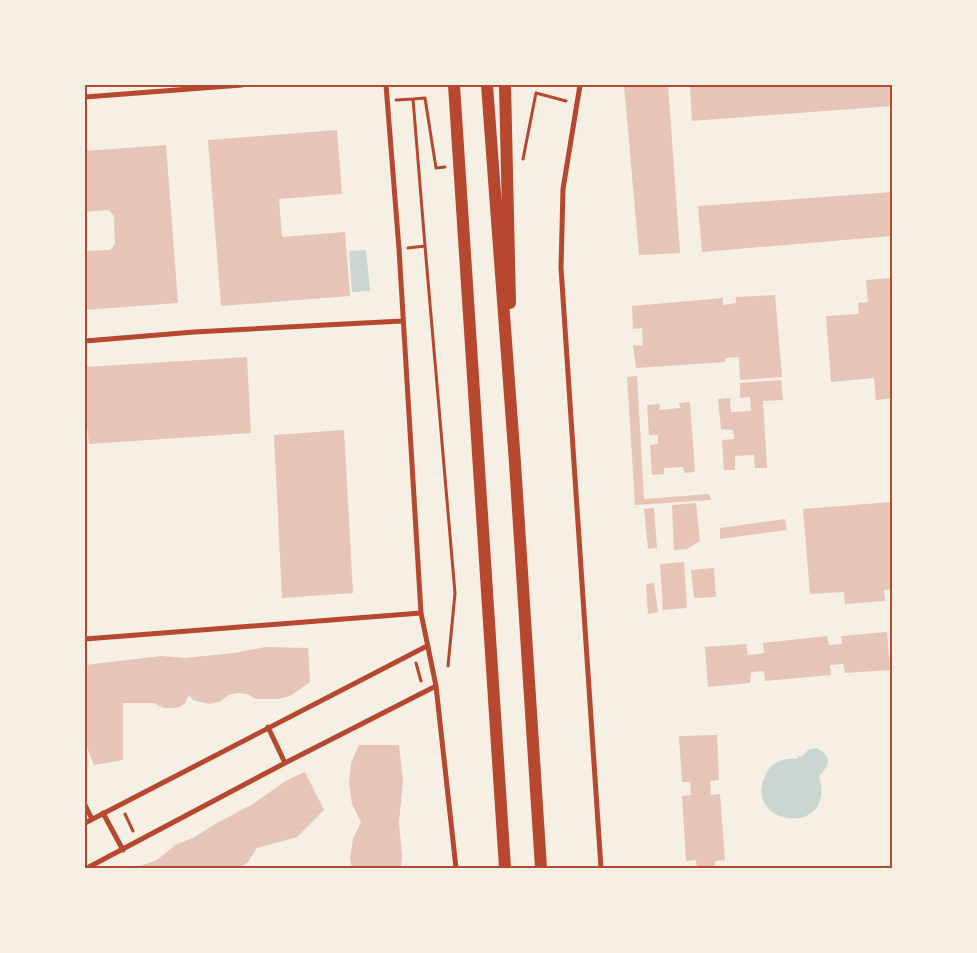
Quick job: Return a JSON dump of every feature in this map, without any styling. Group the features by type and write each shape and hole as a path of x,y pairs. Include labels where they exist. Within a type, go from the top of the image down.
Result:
{"highway":[{"path":"454,85 506,868"},
{"path":"487,85 515,463 541,868"},
{"path":"505,85 515,463"}],"street":[{"path":"85,97 242,85"},
{"path":"386,85 399,249 420,613 436,686 456,868"},
{"path":"580,85 564,188 561,268 601,868"},
{"path":"85,341 194,332 402,321"},
{"path":"85,639 420,613"},
{"path":"85,822 426,646"},
{"path":"87,868 285,763 436,686"},
{"path":"268,727 285,763"},
{"path":"85,805 92,819"},
{"path":"103,813 123,850"}],"path":[{"path":"536,93 576,104"},
{"path":"425,98 413,99 455,592 448,666"},
{"path":"399,249 425,246"},
{"path":"414,652 424,692"},
{"path":"121,804 138,842"}],"shaded area":[{"path":"366,250 370,291 352,292 349,251"},
{"path":"816,748 825,754 828,764 819,776 821,796 815,810 803,817 789,818 775,814 765,804 761,790 767,772 776,763 788,759 797,759 808,750"}],"building":[{"path":"624,85 668,85 680,253 639,255"},
{"path":"690,85 892,85 892,106 692,121"},
{"path":"337,130 342,194 279,199 282,237 345,232 350,296 221,306 208,140"},
{"path":"166,145 178,303 85,310 85,251 110,250 115,244 114,216 109,210 85,212 85,151"},
{"path":"892,192 892,236 702,252 698,206"},
{"path":"892,278 892,398 876,400 874,378 831,382 826,316 859,314 858,303 868,302 866,280"},
{"path":"775,295 782,377 740,380 739,357 725,358 725,362 636,368 633,345 643,346 642,328 633,329 632,306 723,298 723,305 736,303 736,297"},
{"path":"247,357 251,433 89,444 85,407 85,367"},
{"path":"637,376 644,499 709,494 711,500 635,505 627,377"},
{"path":"781,380 783,400 763,401 767,468 755,468 754,455 735,456 735,470 724,470 722,440 734,439 733,430 721,429 718,399 730,398 731,412 751,411 750,397 740,398 740,383"},
{"path":"690,402 695,472 684,473 683,467 664,468 664,474 652,475 650,445 658,444 658,435 649,435 647,405 660,404 659,410 680,408 679,403"},
{"path":"344,430 353,593 282,598 274,435"},
{"path":"892,502 892,589 884,590 885,601 845,604 844,592 810,594 803,509"},
{"path":"696,503 700,541 687,549 674,550 672,505"},
{"path":"654,508 657,548 648,549 644,509"},
{"path":"785,519 787,530 720,539 720,528"},
{"path":"684,562 687,608 663,610 660,564"},
{"path":"714,568 716,597 694,598 691,570"},
{"path":"654,583 658,612 648,614 646,584"},
{"path":"887,632 890,670 845,673 843,664 830,665 831,675 765,681 764,671 751,672 750,683 708,687 705,647 746,644 748,655 764,653 763,643 827,636 829,645 842,644 841,636"},
{"path":"265,647 308,648 310,682 290,696 278,699 256,699 247,694 237,693 229,695 219,702 209,704 193,700 189,695 185,703 180,707 173,708 164,708 154,703 123,703 123,760 94,765 85,743 85,725 87,724 85,711 85,665 161,656 185,658 234,653"},
{"path":"717,735 719,780 710,781 711,795 720,794 725,860 715,861 715,868 697,868 696,860 686,861 682,796 691,795 690,782 682,782 679,736"},
{"path":"359,745 399,745 403,781 399,822 402,856 401,868 352,868 350,859 353,839 361,822 352,804 349,783 351,763"},
{"path":"305,772 324,810 297,837 257,848 248,862 240,868 134,868 157,860 175,845 195,837 253,804 287,780"}]}
